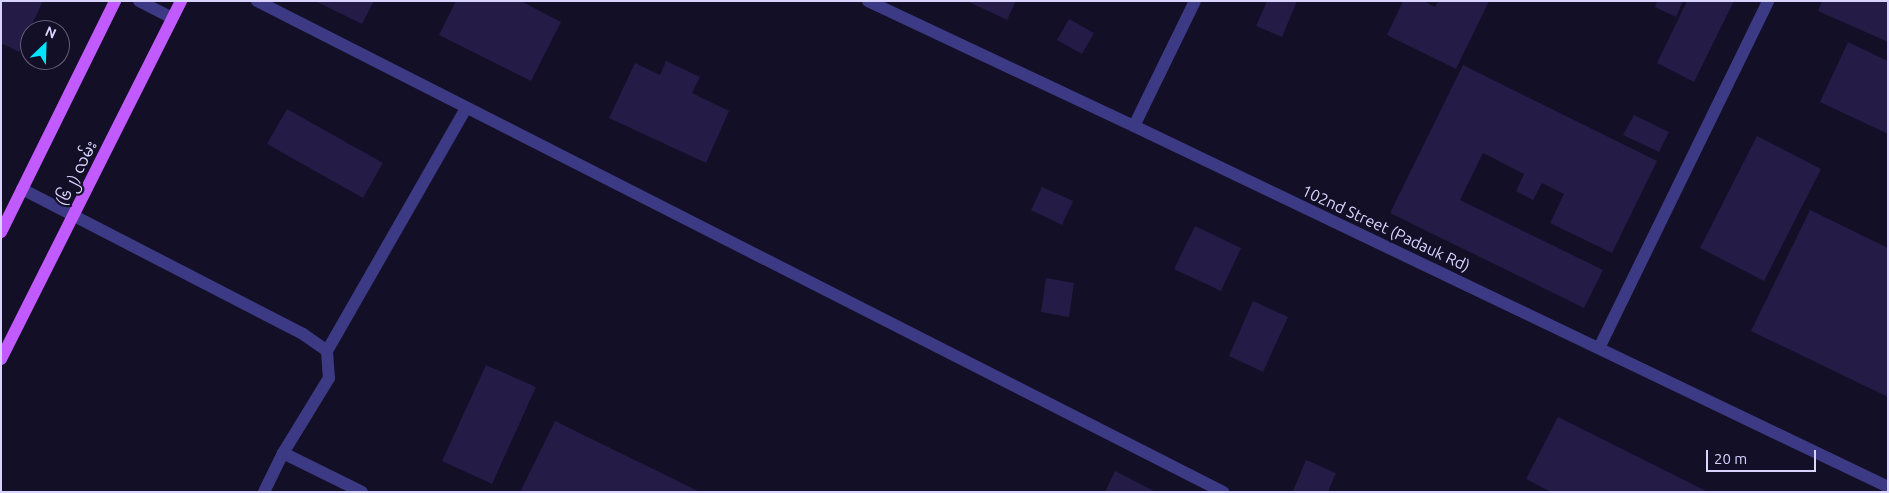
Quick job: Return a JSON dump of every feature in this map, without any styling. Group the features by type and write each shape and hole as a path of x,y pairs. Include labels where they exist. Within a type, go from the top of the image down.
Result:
{"main road":[{"path":"1,232 115,1"},
{"name":"(၆၂) လမ်း","path":"1,359 181,1"}],"street":[{"path":"139,1 172,18"},
{"path":"257,1 1223,492"},
{"name":"102nd Street (Padauk Rd)","path":"868,1 1134,126 1888,487"},
{"path":"1134,126 1194,1"},
{"path":"1599,348 1768,1"},
{"path":"264,492 283,453 329,378 327,351 466,108"},
{"path":"22,189 74,214 303,334 327,351"},
{"path":"283,453 362,492"}],"building":[{"path":"1,1 43,1 34,20 20,20 19,52 1,43"},
{"path":"315,1 374,1 362,24"},
{"path":"456,1 521,1 561,22 531,81 439,35"},
{"path":"967,1 1016,1 1007,20"},
{"path":"1267,1 1297,1 1282,37 1256,26"},
{"path":"1403,1 1424,1 1435,7 1438,1 1489,1 1456,69 1387,35"},
{"path":"1657,1 1683,1 1676,17 1655,7"},
{"path":"1687,1 1734,1 1694,82 1657,63"},
{"path":"1822,1 1888,1 1888,42 1818,11"},
{"path":"1069,19 1094,33 1082,54 1057,40"},
{"path":"1848,42 1888,61 1888,134 1820,102"},
{"path":"666,61 700,77 692,93 729,111 706,163 609,118 635,63 660,75"},
{"path":"1463,65 1657,161 1612,253 1550,223 1564,194 1542,183 1533,200 1516,191 1524,174 1483,153 1460,200 1603,270 1584,308 1390,213"},
{"path":"287,109 383,163 363,198 267,144"},
{"path":"1634,115 1669,132 1659,152 1623,135"},
{"path":"1757,136 1821,169 1764,281 1700,248"},
{"path":"1042,187 1073,201 1062,225 1031,210"},
{"path":"1810,210 1888,248 1888,397 1751,331"},
{"path":"1195,226 1241,248 1221,291 1174,269"},
{"path":"1046,278 1074,283 1069,317 1041,312"},
{"path":"1253,301 1288,317 1263,372 1229,356"},
{"path":"486,365 536,387 492,484 442,461"},
{"path":"1558,417 1708,492 1551,492 1526,479"},
{"path":"555,421 700,492 520,492"},
{"path":"1306,460 1336,473 1328,492 1293,491"},
{"path":"1115,471 1156,492 1105,492"}]}
